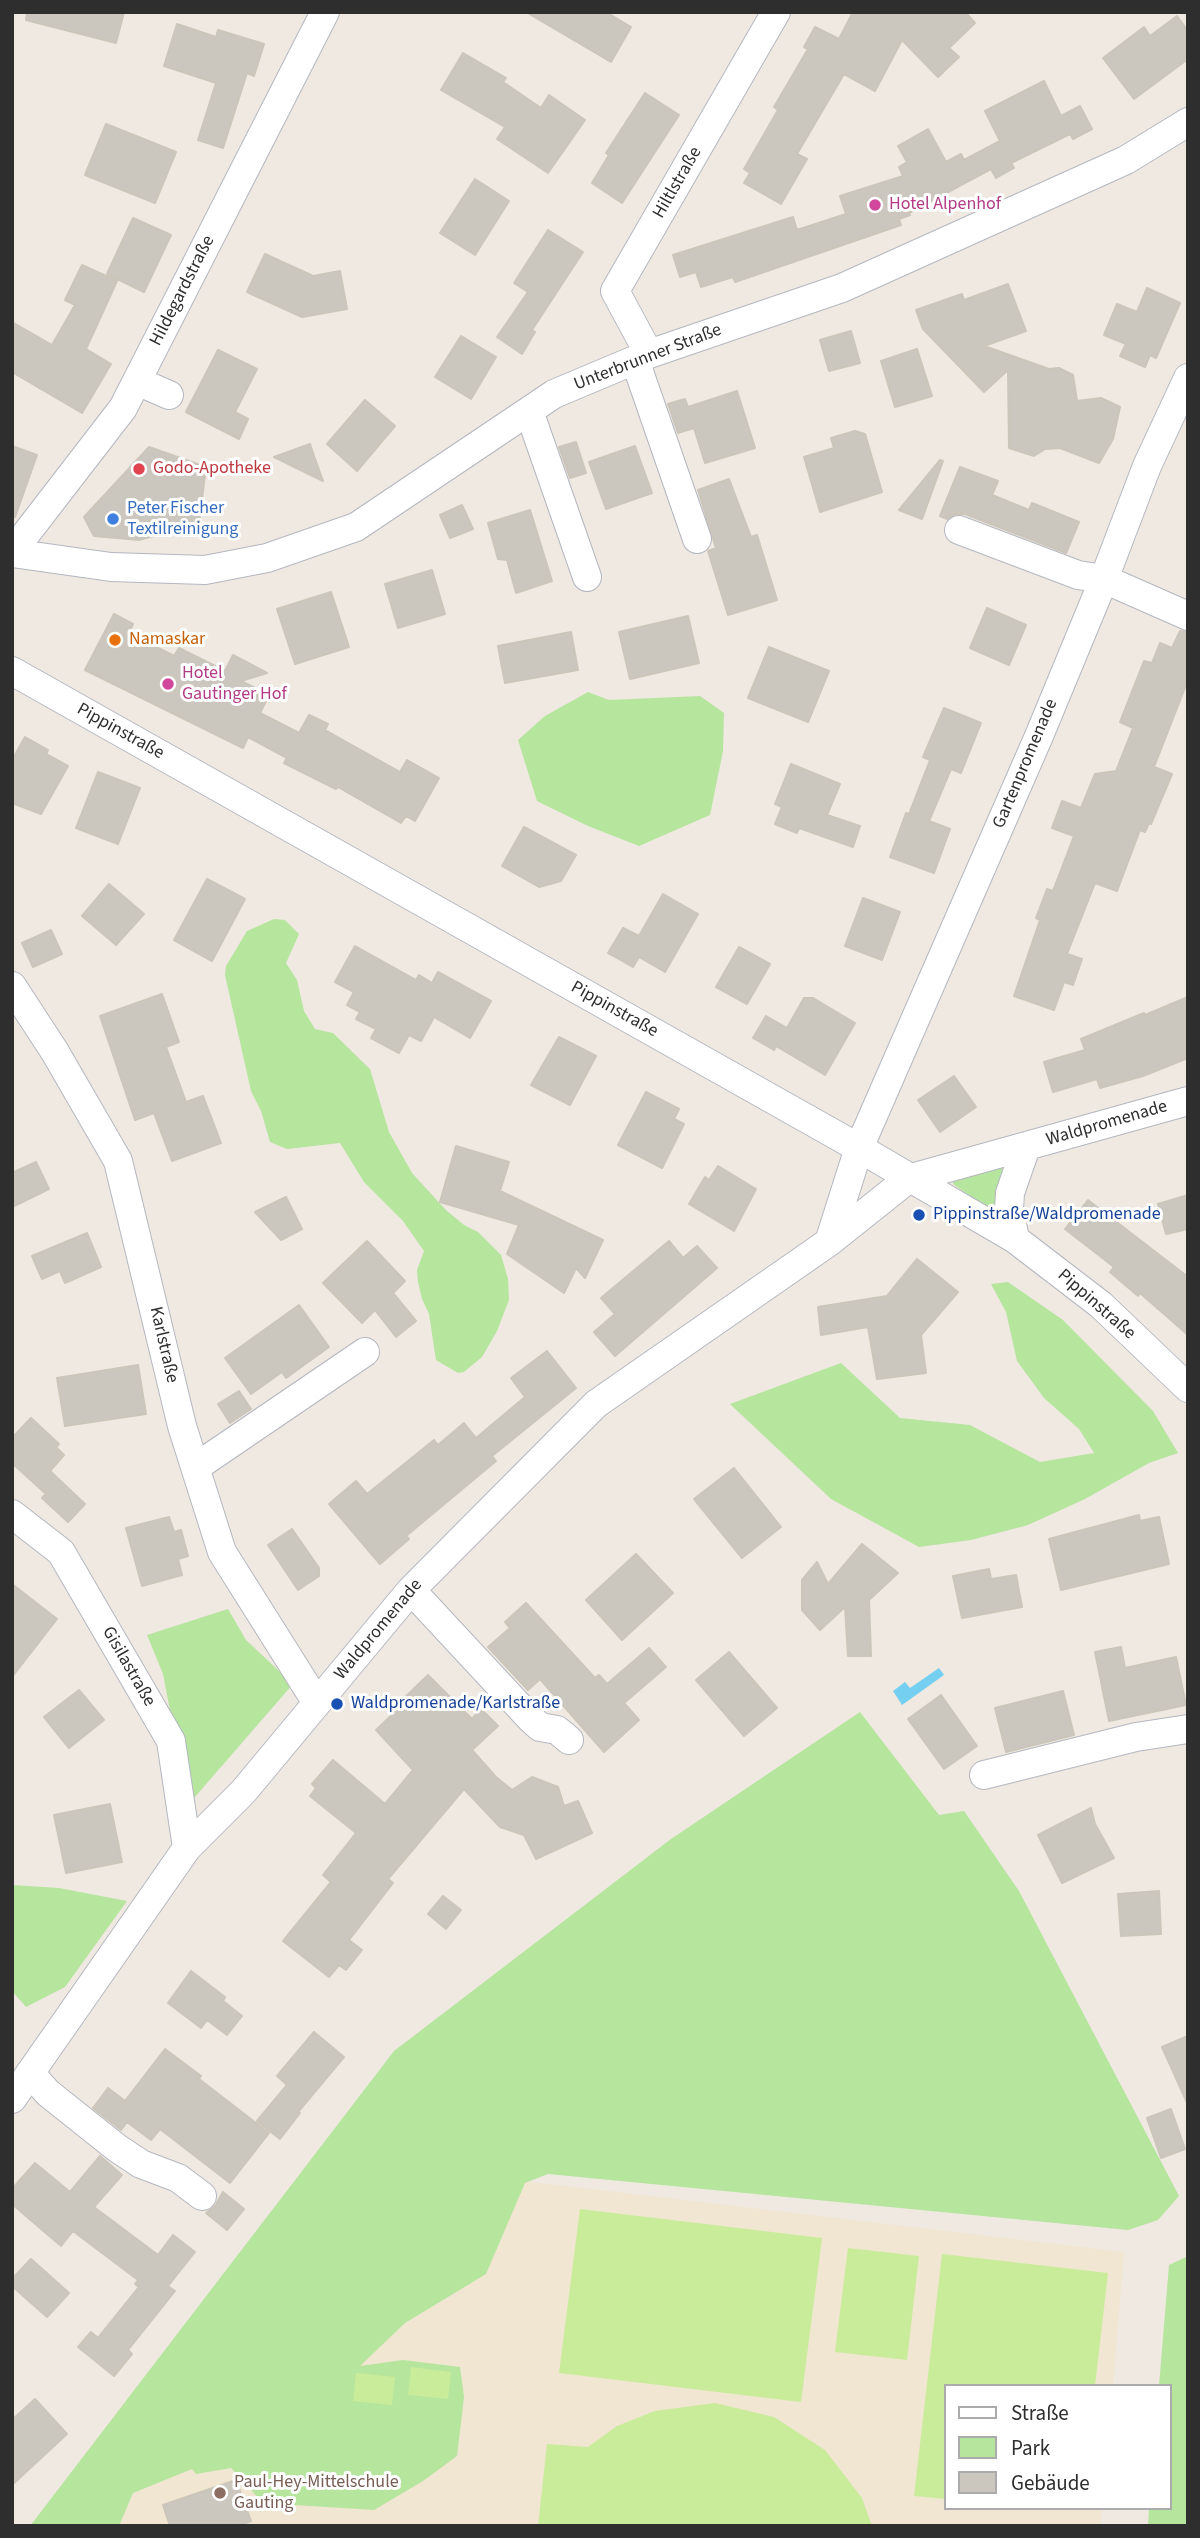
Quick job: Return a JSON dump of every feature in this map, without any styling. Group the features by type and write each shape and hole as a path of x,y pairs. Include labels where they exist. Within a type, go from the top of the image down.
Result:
{"street":[{"name":"Hildegardstraße","path":"12,552 123,408 325,12"},
{"name":"Hiltlstraße","path":"642,357 615,291 776,12"},
{"name":"Unterbrunner Straße","path":"12,552 111,567 205,570 267,558 356,527 554,394 642,357 842,288 1126,160 1188,122"},
{"path":"642,357 697,539"},
{"name":"Gartenpromenade","path":"859,1148 1039,736 1147,466 1188,378"},
{"path":"137,381 169,395"},
{"path":"529,411 587,577"},
{"path":"959,530 1078,575 1104,579 1188,617"},
{"name":"Pippinstraße","path":"12,671 859,1148 1015,1239 1101,1305 1188,1388"},
{"name":"Karlstraße","path":"12,986 55,1052 118,1161 182,1426 222,1552 317,1703"},
{"name":"Waldpromenade","path":"12,2099 187,1848 243,1792 411,1590 596,1404 829,1242 908,1179 1188,1101"},
{"name":"Waldpromenade","path":"1015,1239 1009,1209 1010,1193 1026,1147"},
{"path":"829,1242 859,1148"},
{"path":"195,1467 365,1352"},
{"name":"Gisilastraße","path":"12,1514 61,1552 171,1741 187,1848"},
{"path":"411,1590 530,1718 540,1727 557,1730 569,1740"},
{"path":"984,1775 1136,1737 1188,1729"},
{"path":"30,2073 48,2093 117,2148 141,2164 178,2178 202,2196"}],"shaded area":[{"path":"507,2179 1124,2252 1113,2384 944,2384 944,2510 1102,2510 1101,2526 63,2526"}],"green space":[{"path":"588,692 609,700 700,696 724,713 723,751 710,815 639,846 588,826 537,801 518,740 545,716"},
{"path":"274,919 285,920 299,934 286,963 297,980 304,1011 315,1029 333,1033 370,1069 389,1132 412,1173 446,1210 464,1225 478,1232 501,1255 508,1279 509,1300 497,1331 482,1357 464,1372 458,1373 436,1360 429,1314 418,1282 417,1270 424,1251 403,1221 364,1182 340,1143 287,1149 270,1142 261,1111 251,1091 225,975 226,966 247,931"},
{"path":"1002,1165 1004,1176 992,1208 986,1207 953,1184 953,1179"},
{"path":"1008,1282 1063,1320 1153,1411 1178,1453 1149,1463 1085,1499 1028,1525 971,1540 919,1547 831,1499 730,1404 841,1363 900,1418 970,1425 1040,1462 1094,1453 1079,1429 1044,1398 1017,1361 1006,1312 991,1284"},
{"path":"228,1609 246,1640 293,1684 188,1805 163,1674 147,1635"},
{"path":"860,1712 939,1815 964,1811 1019,1891 1179,2196 1158,2220 1128,2230 548,2174 525,2183 486,2274 405,2323 360,2366 403,2360 460,2367 464,2397 457,2456 423,2481 374,2510 263,2503 231,2468 196,2474 192,2469 133,2493 119,2526 30,2526 394,2051 671,1839"},
{"path":"12,1885 59,1888 127,1901 65,1987 26,2007 12,1991"},
{"path":"580,2209 822,2238 801,2402 559,2373"},
{"path":"848,2248 919,2256 907,2360 835,2352"},
{"path":"942,2254 1108,2273 1095,2384 944,2384 944,2499 914,2496"},
{"path":"1188,2256 1188,2526 1148,2526 1149,2510 1172,2510 1172,2384 1159,2384 1169,2265"},
{"path":"411,2367 451,2372 448,2399 408,2395"},
{"path":"356,2373 395,2377 392,2405 353,2401"},
{"path":"715,2403 774,2417 825,2450 862,2498 872,2526 538,2526 547,2444 588,2447 617,2426 655,2411"}],"water":[{"path":"939,1668 944,1675 902,1705 893,1691 905,1682 910,1688"}],"building":[{"path":"27,12 124,12 116,43 26,20"},
{"path":"526,12 606,12 631,27 611,62"},
{"path":"853,12 965,12 975,23 949,48 959,57 938,77 902,40 875,91 844,74 797,154 807,159 781,204 744,183 750,173 744,169 778,110 774,107 808,49 804,47 815,27 839,39"},
{"path":"1177,16 1188,31 1188,59 1134,99 1103,58 1144,27 1150,36"},
{"path":"177,24 216,37 218,30 264,44 254,76 247,73 223,148 198,140 216,83 164,66"},
{"path":"463,53 506,78 503,82 541,108 549,95 585,120 548,173 497,139 505,127 441,90"},
{"path":"1044,81 1061,116 1080,106 1092,129 1073,139 1070,134 1011,163 1014,168 996,178 991,169 899,219 901,225 735,282 733,277 701,287 696,272 680,277 673,255 793,217 797,230 846,214 840,196 903,176 899,167 907,162 898,146 928,129 946,162 961,154 964,160 1000,141 985,111"},
{"path":"645,93 679,115 622,203 592,183 609,155 606,153"},
{"path":"106,124 176,152 155,203 85,175"},
{"path":"475,179 509,201 475,255 440,233"},
{"path":"133,218 171,235 144,292 107,274"},
{"path":"548,230 583,252 532,330 535,332 522,354 497,337 528,292 514,283"},
{"path":"265,254 313,276 340,271 347,309 302,317 247,292"},
{"path":"82,265 117,281 86,349 111,364 82,413 12,372 12,322 52,345 75,305 65,300"},
{"path":"1008,284 1026,331 984,346 1049,369 1059,368 1073,375 1077,401 1101,398 1120,407 1113,439 1099,463 1060,448 1045,449 1034,456 1009,448 1008,370 984,392 923,329 916,310 962,294 964,300"},
{"path":"1147,288 1180,303 1156,358 1150,355 1145,367 1120,356 1126,344 1104,335 1117,304 1137,312"},
{"path":"851,331 860,363 829,371 820,340"},
{"path":"461,336 496,357 471,399 435,377"},
{"path":"917,349 932,396 895,407 881,361"},
{"path":"218,350 257,369 235,412 248,419 239,439 186,412"},
{"path":"737,391 755,448 705,463 694,428 678,433 668,404 685,399 688,407"},
{"path":"365,400 395,426 357,471 327,444"},
{"path":"855,431 865,434 882,492 820,512 804,457 834,448 831,438"},
{"path":"576,442 586,473 570,478 559,447"},
{"path":"310,444 314,456 323,481 274,457"},
{"path":"12,446 37,455 15,517 12,516"},
{"path":"635,446 652,493 606,509 589,462"},
{"path":"149,447 206,467 199,523 139,540 94,536 84,517"},
{"path":"940,460 943,461 922,519 899,510"},
{"path":"960,467 998,481 992,495 1029,510 1032,503 1079,522 1066,553 965,514 956,514 947,519 940,516"},
{"path":"729,479 751,537 757,535 777,600 728,615 708,551 716,548 698,490"},
{"path":"462,505 473,529 450,538 440,515"},
{"path":"530,510 552,581 516,593 507,560 498,559 488,523"},
{"path":"432,570 445,614 398,628 385,584"},
{"path":"331,592 349,647 295,664 277,609"},
{"path":"987,608 1026,625 1009,665 970,648"},
{"path":"114,614 133,624 129,633 174,656 179,648 225,671 233,655 267,673 241,681 269,695 260,713 299,733 309,715 328,724 325,730 400,772 407,760 439,778 415,821 406,816 401,823 338,787 336,789 284,763 287,758 248,737 243,748 85,670"},
{"path":"688,616 699,663 630,679 619,632"},
{"path":"1180,631 1188,632 1188,680 1154,767 1172,774 1151,824 1149,823 1145,832 1140,830 1117,891 1095,883 1067,954 1082,959 1073,985 1064,982 1054,1010 1014,996 1040,920 1036,918 1047,889 1053,891 1074,836 1052,828 1062,801 1081,808 1095,774 1116,771 1133,728 1120,722 1144,661 1152,663 1160,643 1172,648"},
{"path":"571,632 578,670 505,683 498,646"},
{"path":"769,647 829,671 808,722 748,698"},
{"path":"944,708 981,723 961,773 951,769 929,821 950,829 934,873 890,857 930,760 923,757"},
{"path":"25,737 48,750 46,754 68,766 41,814 12,803 12,760"},
{"path":"791,764 840,784 827,815 860,826 853,847 799,828 797,833 775,824 782,807 775,804"},
{"path":"98,772 140,788 118,844 76,828"},
{"path":"524,827 576,855 561,881 539,887 502,866"},
{"path":"207,879 245,899 212,961 174,940"},
{"path":"109,884 144,914 116,945 82,916"},
{"path":"663,894 698,914 665,972 639,957 633,967 608,953 623,928 639,936"},
{"path":"863,898 900,912 882,960 845,946"},
{"path":"51,930 62,954 33,967 22,943"},
{"path":"355,946 416,980 419,975 432,983 438,972 491,1001 470,1038 434,1017 421,1041 409,1035 399,1053 371,1038 376,1029 356,1019 360,1012 347,1005 354,992 335,982"},
{"path":"739,947 770,964 747,1004 716,987"},
{"path":"162,994 179,1042 166,1047 186,1102 203,1096 221,1143 172,1161 154,1113 135,1120 100,1016"},
{"path":"1188,997 1188,1058 1143,1076 1100,1088 1097,1079 1053,1092 1044,1062 1085,1050 1081,1039"},
{"path":"804,998 813,998 855,1023 825,1075 776,1046 774,1050 753,1038 766,1016 787,1028"},
{"path":"559,1037 596,1056 570,1105 531,1085"},
{"path":"954,1076 976,1107 940,1132 918,1100"},
{"path":"646,1092 679,1109 674,1119 684,1124 662,1168 618,1145"},
{"path":"456,1146 509,1162 500,1191 603,1240 585,1278 576,1268 564,1293 507,1254 519,1225 440,1202"},
{"path":"36,1162 49,1189 12,1207 12,1173"},
{"path":"718,1166 756,1189 734,1231 689,1204 705,1177 709,1180"},
{"path":"1188,1195 1188,1229 1166,1234 1158,1204"},
{"path":"286,1197 302,1229 281,1240 255,1212"},
{"path":"1088,1200 1188,1277 1188,1335 1140,1293 1138,1296 1110,1272 1114,1267 1065,1229"},
{"path":"87,1233 101,1267 65,1283 60,1271 42,1279 32,1256"},
{"path":"367,1241 405,1281 393,1293 416,1321 396,1337 375,1310 362,1323 323,1283"},
{"path":"669,1241 683,1258 697,1246 717,1268 615,1356 594,1332 615,1314 601,1298"},
{"path":"917,1259 958,1292 921,1335 926,1373 877,1379 868,1327 821,1335 818,1307 887,1296"},
{"path":"299,1305 329,1347 286,1378 282,1372 251,1394 225,1358"},
{"path":"547,1351 576,1388 492,1456 496,1461 406,1536 409,1539 380,1564 329,1504 356,1481 367,1494 434,1440 438,1445 464,1423 476,1438 525,1397 511,1378"},
{"path":"138,1365 146,1414 65,1426 57,1378"},
{"path":"239,1391 251,1409 230,1423 218,1404"},
{"path":"31,1418 59,1444 56,1447 64,1455 50,1471 85,1504 68,1522 42,1498 46,1494 12,1463 12,1438"},
{"path":"734,1468 781,1527 742,1558 694,1499"},
{"path":"1139,1515 1140,1521 1159,1517 1169,1564 1061,1590 1049,1539"},
{"path":"169,1517 174,1532 181,1530 188,1556 178,1559 182,1575 142,1586 126,1528"},
{"path":"292,1529 319,1568 319,1576 298,1590 268,1545"},
{"path":"862,1544 898,1573 869,1600 871,1656 848,1656 845,1607 820,1630 802,1610 802,1580 817,1562 828,1584"},
{"path":"636,1554 673,1593 622,1640 586,1600"},
{"path":"989,1569 991,1579 1016,1575 1022,1607 962,1618 953,1576"},
{"path":"12,1584 57,1619 12,1677"},
{"path":"526,1603 595,1678 599,1675 607,1684 649,1648 666,1667 624,1703 639,1720 604,1752 540,1679 528,1690 488,1647 510,1628 505,1622"},
{"path":"1121,1647 1125,1668 1176,1657 1186,1705 1109,1721 1095,1652"},
{"path":"729,1652 777,1708 744,1736 696,1680"},
{"path":"428,1675 472,1719 481,1709 498,1726 472,1750 496,1777 512,1790 532,1777 558,1787 564,1806 578,1801 592,1833 536,1859 524,1835 500,1827 464,1789 388,1879 393,1883 349,1940 362,1950 346,1970 339,1965 329,1977 283,1941 331,1882 323,1875 356,1833 310,1796 316,1788 312,1784 333,1760 385,1804 413,1770 376,1730"},
{"path":"79,1690 104,1720 69,1748 44,1717"},
{"path":"1063,1691 1074,1735 1006,1752 995,1708"},
{"path":"941,1695 977,1746 944,1769 908,1719"},
{"path":"110,1804 122,1862 66,1873 54,1815"},
{"path":"1091,1808 1095,1824 1114,1858 1062,1883 1038,1835"},
{"path":"1159,1891 1161,1934 1121,1936 1118,1894"},
{"path":"443,1896 461,1910 446,1929 428,1914"},
{"path":"191,1971 225,1997 223,2001 242,2016 227,2035 207,2020 201,2028 168,2003"},
{"path":"314,2032 344,2057 298,2112 300,2113 280,2139 257,2121 287,2085 277,2076"},
{"path":"1188,2036 1188,2105 1162,2047"},
{"path":"165,2049 269,2133 230,2183 160,2129 151,2140 127,2122 121,2130 93,2108 108,2088 125,2101"},
{"path":"1171,2109 1185,2149 1161,2158 1147,2118"},
{"path":"100,2156 122,2175 94,2207 158,2255 173,2235 195,2252 168,2286 175,2291 128,2350 132,2354 114,2376 78,2347 91,2332 98,2338 139,2287 135,2284 138,2280 73,2231 61,2246 12,2204 12,2189 35,2163 70,2192"},
{"path":"223,2192 244,2209 227,2230 206,2213 215,2206"},
{"path":"31,2259 69,2293 47,2317 12,2286 12,2279"},
{"path":"35,2399 67,2434 12,2485 12,2420"},
{"name":"Paul-Hey-Mittelschule Gauting","path":"236,2480 251,2521 238,2526 170,2526 163,2505"}],"place":[{"name":"Hotel Alpenhof","path":"875,205"},
{"name":"Godo-Apotheke","path":"139,469"},
{"name":"Peter Fischer Textilreinigung","path":"113,519"},
{"name":"Namaskar","path":"115,640"},
{"name":"Hotel Gautinger Hof","path":"168,684"},
{"name":"Pippinstraße/Waldpromenade","path":"919,1215"},
{"name":"Waldpromenade/Karlstraße","path":"337,1704"},
{"name":"Paul-Hey-Mittelschule Gauting","path":"220,2493"}]}
